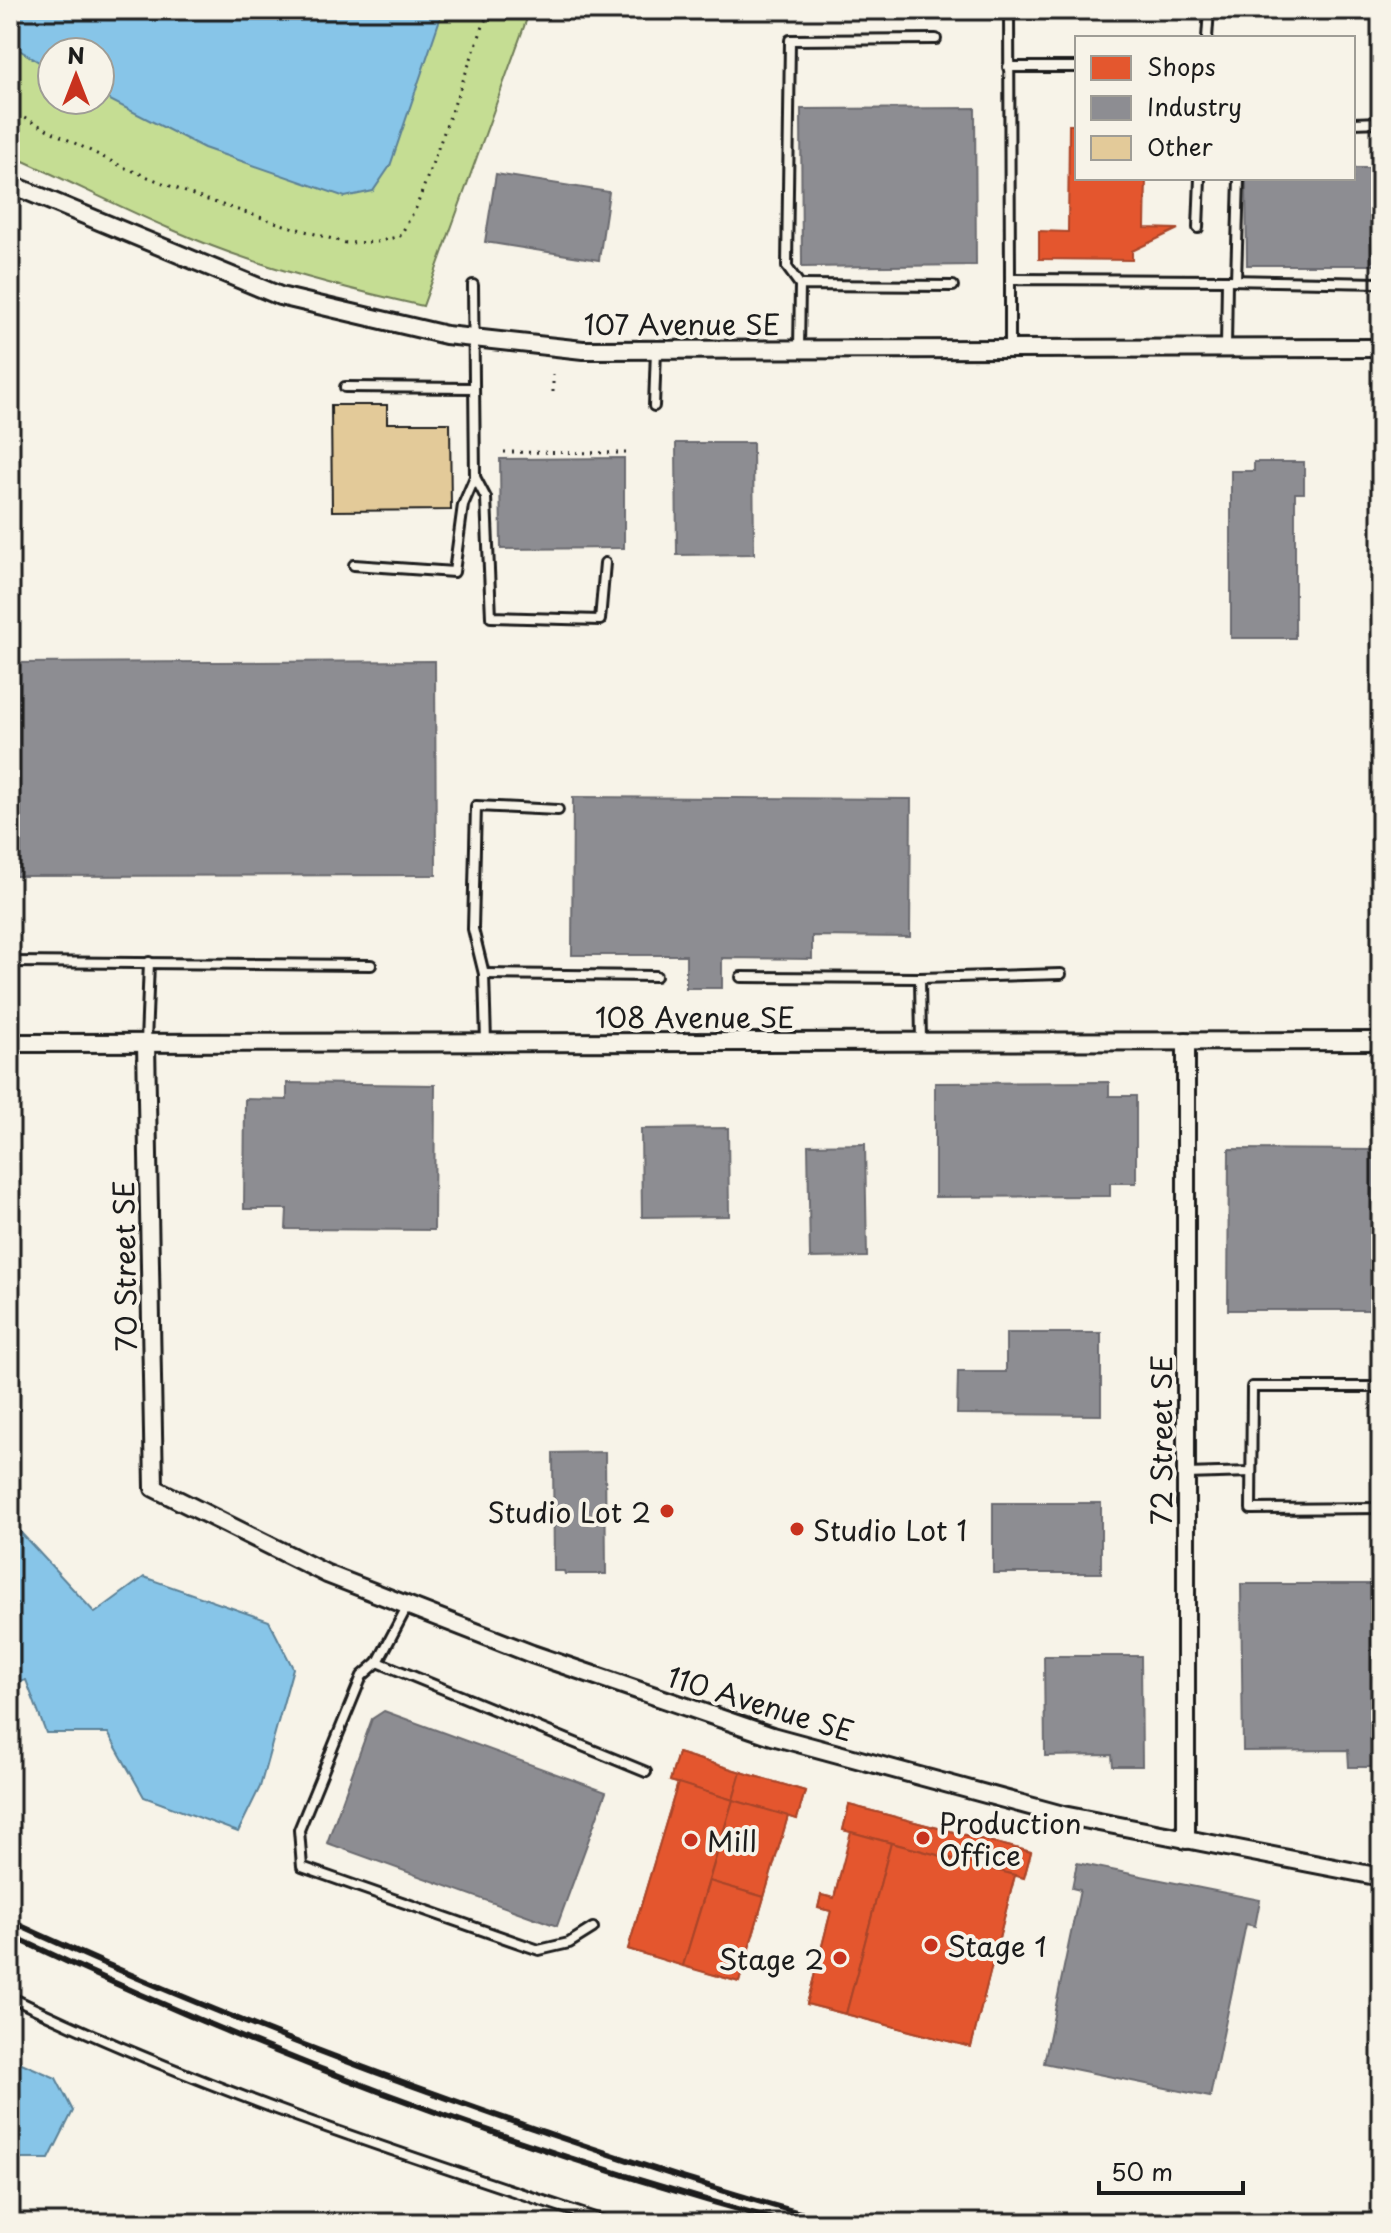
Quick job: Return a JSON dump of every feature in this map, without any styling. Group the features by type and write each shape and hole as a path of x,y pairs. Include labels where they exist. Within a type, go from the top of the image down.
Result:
{"street":[{"name":"107 Avenue SE","path":"10,184 280,296 474,338 583,350 1381,348"},
{"name":"72 Street SE","path":"1186,1041 1186,1840"},
{"name":"108 Avenue SE","path":"10,1043 1381,1041"},
{"name":"70 Street SE","path":"146,1043 154,1488"},
{"name":"110 Avenue SE","path":"154,1488 327,1574 616,1684 772,1736 1001,1799 1186,1840 1381,1877"}],"lane":[{"path":"1009,10 1010,349"},
{"path":"1207,36 1209,10"},
{"path":"799,349 800,285 787,267 790,40 936,39"},
{"path":"1008,67 1075,67"},
{"path":"1355,123 1381,122"},
{"path":"1198,228 1200,180"},
{"path":"1226,348 1239,180"},
{"path":"1010,279 1381,283"},
{"path":"354,565 454,572 463,505 475,477 473,285"},
{"path":"800,285 953,286"},
{"path":"654,406 656,350"},
{"path":"345,387 474,388"},
{"path":"475,477 486,498 491,617 600,620 605,563"},
{"path":"486,1042 484,974 473,929 476,806 558,810"},
{"path":"10,962 371,965"},
{"path":"146,1043 149,962"},
{"path":"484,974 656,976"},
{"path":"741,977 920,978 1061,974"},
{"path":"920,978 921,1042"},
{"path":"1381,1387 1252,1387 1251,1509 1381,1508"},
{"path":"1186,1474 1251,1472"},
{"path":"408,1605 378,1662 362,1676 299,1830 302,1867 539,1950 569,1943 593,1928"},
{"path":"378,1662 646,1772"},
{"path":"10,1997 72,2027 216,2085 417,2160 610,2223"}],"path":[{"path":"10,111 123,167 198,197 346,243 377,242 400,236 416,208 489,10"},
{"path":"553,374 553,397"},
{"path":"504,452 627,453"}],"green space":[{"path":"10,10 530,10 423,306 272,267 159,224 10,155"}],"water":[{"path":"10,10 443,10 390,166 373,191 345,197 204,148 116,103 116,36 36,36 36,60 16,48"},
{"path":"10,1521 95,1613 144,1577 269,1621 293,1668 260,1787 238,1832 144,1797 108,1733 46,1733 26,1680 10,1685"},
{"path":"10,2058 56,2078 73,2111 49,2159 10,2159"}],"building: Shops":[{"path":"1069,125 1075,125 1075,180 1146,180 1145,228 1178,229 1132,251 1132,260 1039,259 1039,231 1068,232"},
{"path":"678,1753 805,1791 797,1819 788,1816 739,1982 628,1949 678,1783 670,1781"},
{"path":"678,1753 741,1772 733,1800 670,1781"},
{"path":"741,1772 805,1791 797,1819 733,1800"},
{"name":"Mill","path":"678,1783 733,1800 683,1966 628,1949"},
{"path":"733,1800 788,1816 764,1897 709,1881"},
{"name":"Stage 1","path":"849,1805 1031,1852 1024,1878 1015,1875 971,2047 807,2004 831,1911 818,1908 821,1895 834,1898 852,1832 843,1830"},
{"name":"Production Office","path":"849,1805 1031,1852 1024,1878 843,1830"},
{"name":"Stage 2","path":"851,1832 891,1843 846,2014 807,2004 831,1911 818,1908 821,1895 834,1898"},
{"name":"Stage 1","path":"891,1843 1015,1875 971,2047 846,2014"},
{"path":"709,1881 764,1897 739,1982 683,1966"}],"building: Industry":[{"path":"975,108 976,265 802,267 801,109"},
{"path":"1355,168 1381,168 1381,265 1247,265 1246,180 1355,180"},
{"path":"496,174 609,192 599,260 485,242"},
{"path":"676,443 753,443 754,554 677,555"},
{"path":"624,458 624,548 501,549 500,459"},
{"path":"1254,462 1304,462 1304,493 1295,493 1295,638 1231,638 1231,471 1254,471"},
{"path":"435,661 436,875 10,876 10,663"},
{"path":"573,797 911,799 910,937 812,936 812,959 722,958 722,988 686,988 686,955 572,955"},
{"path":"1109,1082 1109,1096 1136,1096 1136,1183 1110,1183 1110,1196 935,1197 935,1083"},
{"path":"287,1083 435,1085 434,1230 286,1229 287,1209 244,1209 245,1099 287,1100"},
{"path":"728,1128 729,1216 642,1217 641,1129"},
{"path":"865,1144 867,1257 810,1258 808,1145"},
{"path":"1229,1149 1381,1150 1381,1310 1228,1310"},
{"path":"1006,1333 1101,1333 1101,1415 957,1414 958,1372 1006,1372"},
{"path":"605,1452 606,1574 554,1571 553,1453"},
{"path":"993,1503 1101,1503 1101,1573 993,1573"},
{"path":"1241,1584 1381,1584 1381,1767 1349,1767 1348,1750 1243,1751"},
{"path":"1044,1656 1141,1656 1142,1766 1113,1766 1112,1755 1045,1756"},
{"path":"384,1711 606,1792 557,1926 327,1843 372,1719"},
{"path":"1077,1863 1260,1900 1255,1926 1246,1924 1210,2097 1044,2063 1080,1890 1072,1888"}],"building: Other":[{"path":"331,405 387,405 387,423 450,423 451,510 332,511"}],"railway":[{"path":"10,1921 203,2005 400,2081 646,2166 838,2223"},
{"path":"10,1935 199,2020 393,2096 589,2164 788,2223"}],"place":[{"name":"Studio Lot 2","path":"667,1511"},
{"name":"Studio Lot 1","path":"797,1529"},
{"name":"Production Office","path":"923,1838"},
{"name":"Mill","path":"691,1840"},
{"name":"Stage 1","path":"931,1945"},
{"name":"Stage 2","path":"840,1958"}]}
